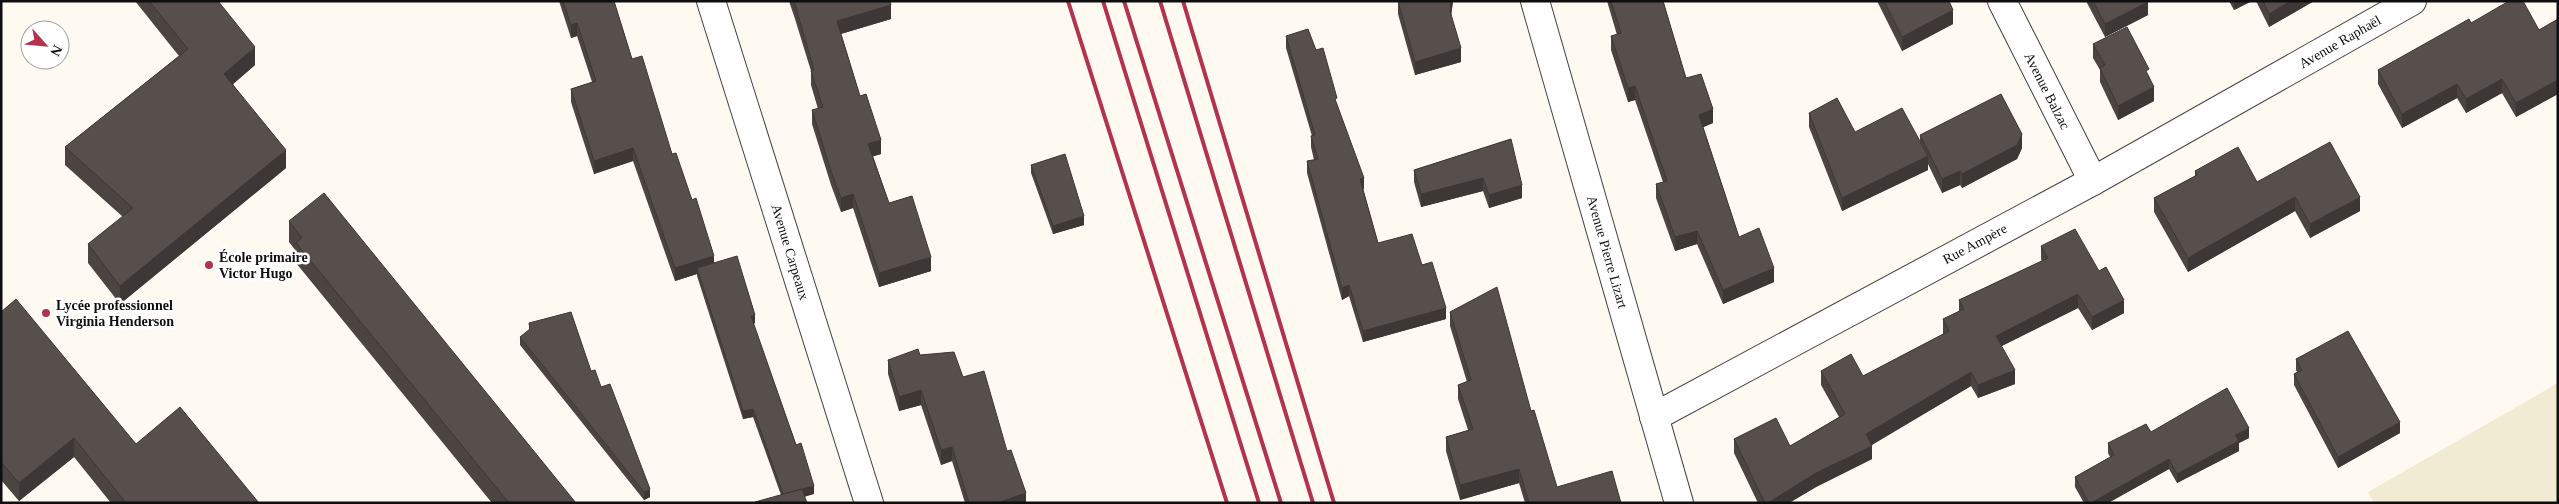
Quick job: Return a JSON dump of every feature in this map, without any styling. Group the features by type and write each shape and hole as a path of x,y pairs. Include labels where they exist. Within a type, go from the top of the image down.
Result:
{"street":[{"name":"Avenue Carpeaux","path":"711,1 869,503"},
{"name":"Avenue Pierre Lizart","path":"1535,1 1679,503"},
{"name":"Avenue Balzac","path":"2002,1 2093,181"},
{"name":"Avenue Raphaël","path":"2294,68 2412,1"},
{"name":"Rue Ampère","path":"1654,417 2093,181 2294,68"}],"shaded area":[{"path":"2558,383 2558,503 2374,503 2368,492"}],"building":[{"path":"149,1 218,1 255,47 224,74 286,150 120,286 88,244 133,208 65,147 188,49"},
{"path":"563,1 614,1 632,59 642,56 672,154 676,153 692,200 696,198 714,256 675,268 633,148 594,161 571,89 596,81 577,23 571,25"},
{"path":"794,1 890,1 891,5 837,21 860,96 866,94 881,140 868,144 889,203 912,196 931,257 879,273 853,194 841,198 831,171 812,110 823,107 811,71 814,70"},
{"path":"1398,1 1451,1 1450,11 1461,48 1415,62"},
{"path":"1611,1 1663,1 1686,78 1701,74 1713,109 1699,115 1739,237 1759,228 1774,268 1723,290 1697,231 1675,237 1656,184 1667,181 1635,86 1628,88 1611,36 1621,33"},
{"path":"1884,1 1949,1 1953,10 1902,37"},
{"path":"2093,1 2148,1 2148,2 2105,24"},
{"path":"2263,1 2291,1 2269,14"},
{"path":"2509,1 2523,1 2539,30 2558,19 2558,80 2516,103 2502,79 2466,99 2457,84 2402,114 2378,70 2469,19 2471,23"},
{"path":"2127,27 2149,69 2146,71 2154,87 2118,106 2100,68 2105,65 2093,44"},
{"path":"1308,29 1316,50 1323,48 1337,98 1335,99 1364,178 1360,179 1378,243 1412,234 1422,265 1432,262 1446,308 1363,331 1349,285 1342,288 1307,161 1318,159 1311,136 1315,135 1286,36"},
{"path":"2001,94 2022,134 2017,145 1962,174 1960,171 1942,179 1920,135"},
{"path":"1837,98 1855,132 1902,108 1928,156 1842,198 1809,113"},
{"path":"1511,139 1522,185 1489,195 1483,178 1421,194 1414,170"},
{"path":"2330,142 2360,197 2310,224 2295,197 2188,258 2154,198 2197,175 2195,171 2238,147 2257,182"},
{"path":"1065,154 1084,216 1053,226 1031,165"},
{"path":"324,193 576,503 509,503 296,243 302,238 289,221"},
{"path":"2075,229 2099,271 2106,267 2124,300 2092,317 2078,294 1996,336 2015,370 1978,385 1971,372 1866,434 1872,446 1816,473 1768,503 1765,503 1734,439 1776,418 1790,446 1845,414 1821,371 1851,354 1863,376 1949,331 1943,319 1964,309 1959,300 2048,258 2041,246"},
{"path":"737,256 755,315 751,316 796,445 801,443 814,486 783,494 753,409 743,411 697,268"},
{"path":"1497,287 1531,411 1534,410 1557,487 1612,471 1621,503 1529,503 1519,469 1460,485 1446,437 1473,429 1458,385 1471,380 1450,312"},
{"path":"16,299 136,444 180,407 259,503 126,503 74,438 19,483 1,462 1,312"},
{"path":"571,312 591,371 595,370 601,387 610,384 650,489 644,492 520,337 530,329 529,323"},
{"path":"2348,331 2400,422 2338,457 2294,374 2302,370 2296,359"},
{"path":"918,349 920,355 954,352 963,377 984,371 1007,451 1011,450 1026,493 997,503 969,503 952,447 941,450 921,390 899,397 888,360"},
{"path":"2227,388 2249,428 2235,435 2239,441 2177,474 2169,459 2089,503 2075,477 2114,455 2108,443 2146,424 2151,432"},
{"path":"802,489 807,503 755,503 755,502"}],"railway":[{"path":"1068,1 1227,503"},
{"path":"1103,1 1259,503"},
{"path":"1124,1 1281,503"},
{"path":"1160,1 1313,503"},
{"path":"1183,1 1334,503"}],"place":[{"name":"École primaire Victor Hugo","path":"209,265"},
{"name":"Lycée professionnel Virginia Henderson","path":"46,313"}]}
